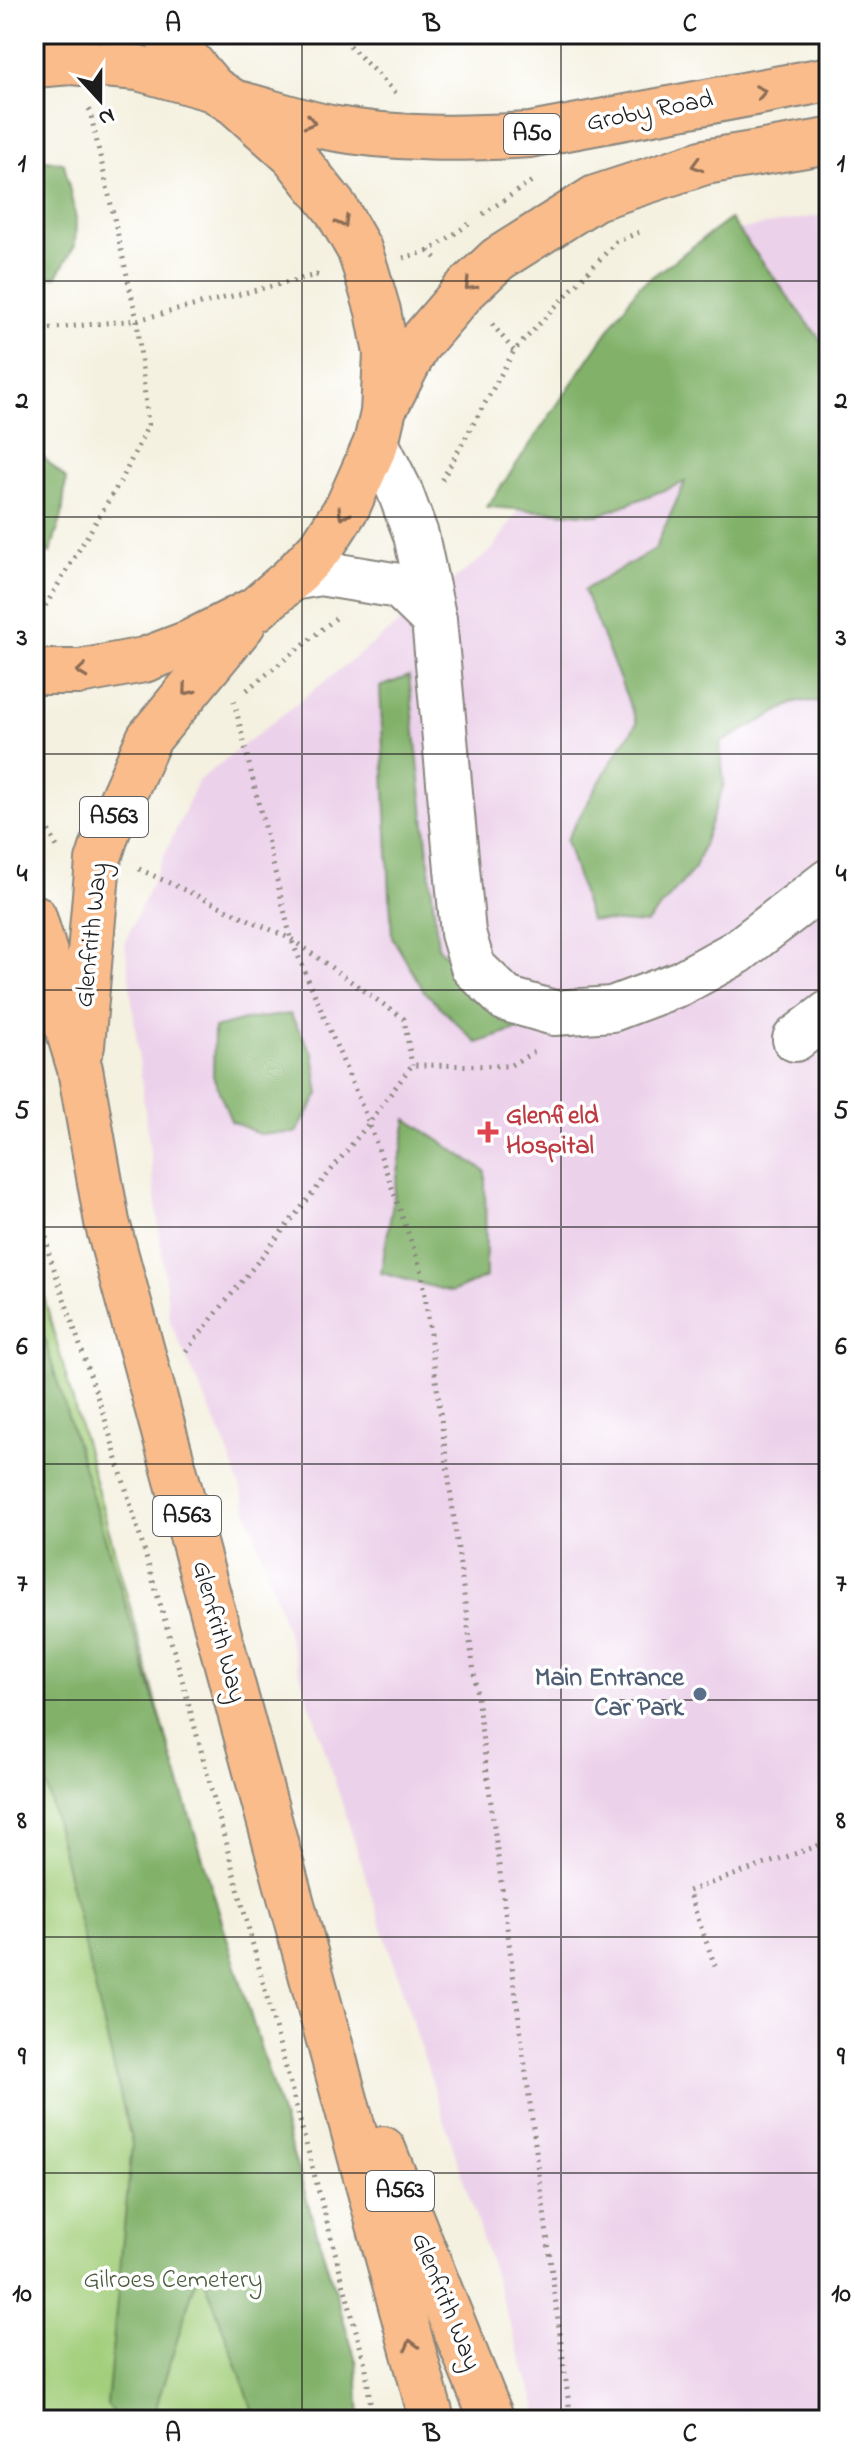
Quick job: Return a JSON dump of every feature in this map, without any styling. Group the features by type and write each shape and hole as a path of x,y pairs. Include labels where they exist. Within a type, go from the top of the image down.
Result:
{"highway":[{"path":"166,34 224,96"},
{"name":"A50","path":"52,64 138,68 224,96 294,156 336,209 359,249 366,270 386,353 379,428"},
{"name":"Groby Road","path":"224,96 332,128 419,137 495,137 530,135 829,79"},
{"name":"A50","path":"34,672 79,672 144,660 189,643 256,609 292,578 323,545 348,506 379,428 417,346 465,290 498,259 595,198 705,162 827,159"},
{"name":"Glenfrith Way","path":"80,1069 98,861 108,830 149,738 256,609"},
{"name":"Glenfrith Way","path":"34,917 80,1069 107,1222 432,2420"},
{"name":"Glenfrith Way","path":"307,1961 492,2420"}],"street":[{"path":"379,428 416,535 434,620 463,933 473,967 506,999 554,1013 612,1009 681,983 737,952 829,881"},
{"path":"292,578 320,573 399,586 434,620"},
{"path":"795,1039 829,1013"}],"path":[{"path":"34,616 41,613 124,475 148,425 137,320 89,107 75,101 52,64"},
{"path":"827,159 829,238"},
{"path":"514,351 616,242 643,230"},
{"path":"34,330 137,320 316,275 334,282 429,251"},
{"path":"234,700 291,939 369,1123 422,1272 571,2420"},
{"path":"135,867 291,939 404,1019 412,1065 153,1392"},
{"path":"412,1065 509,1066 535,1052"},
{"path":"34,1166 49,1254 105,1419 179,1668 366,2368 372,2420"},
{"path":"715,1966 688,1891 829,1842"}],"shaded area":[{"name":"Glenfield Hospital","path":"829,214 829,2420 541,2420 227,1447 170,1322 125,942 198,781 491,551 703,236"}],"green space":[{"path":"34,158 64,163 76,219 75,245 57,276 34,278"},
{"path":"730,219 829,351 829,702 798,701 720,743 724,784 695,868 646,924 590,920 566,840 637,723 584,590 655,549 685,482 599,515 487,507 638,287"},
{"path":"34,455 44,458 66,479 62,516 50,553 34,549"},
{"path":"409,676 438,947 519,1029 477,1043 424,991 392,937 380,687"},
{"path":"290,1014 313,1054 319,1094 296,1133 259,1134 231,1121 213,1076 214,1028 244,1020"},
{"path":"407,1119 485,1171 486,1277 452,1292 381,1273"},
{"name":"Gilroes Cemetery","path":"34,1261 325,2308 337,2420 34,2420"},
{"name":"Gilroes Cemetery","path":"34,1305 357,2364 360,2420 257,2420 200,2267 152,2420 119,2420 107,2405 132,2144 34,1732"}],"place":[{"name":"Glenfield Hospital","path":"488,1132"},
{"name":"Main Entrance Car Park","path":"700,1694"}]}
